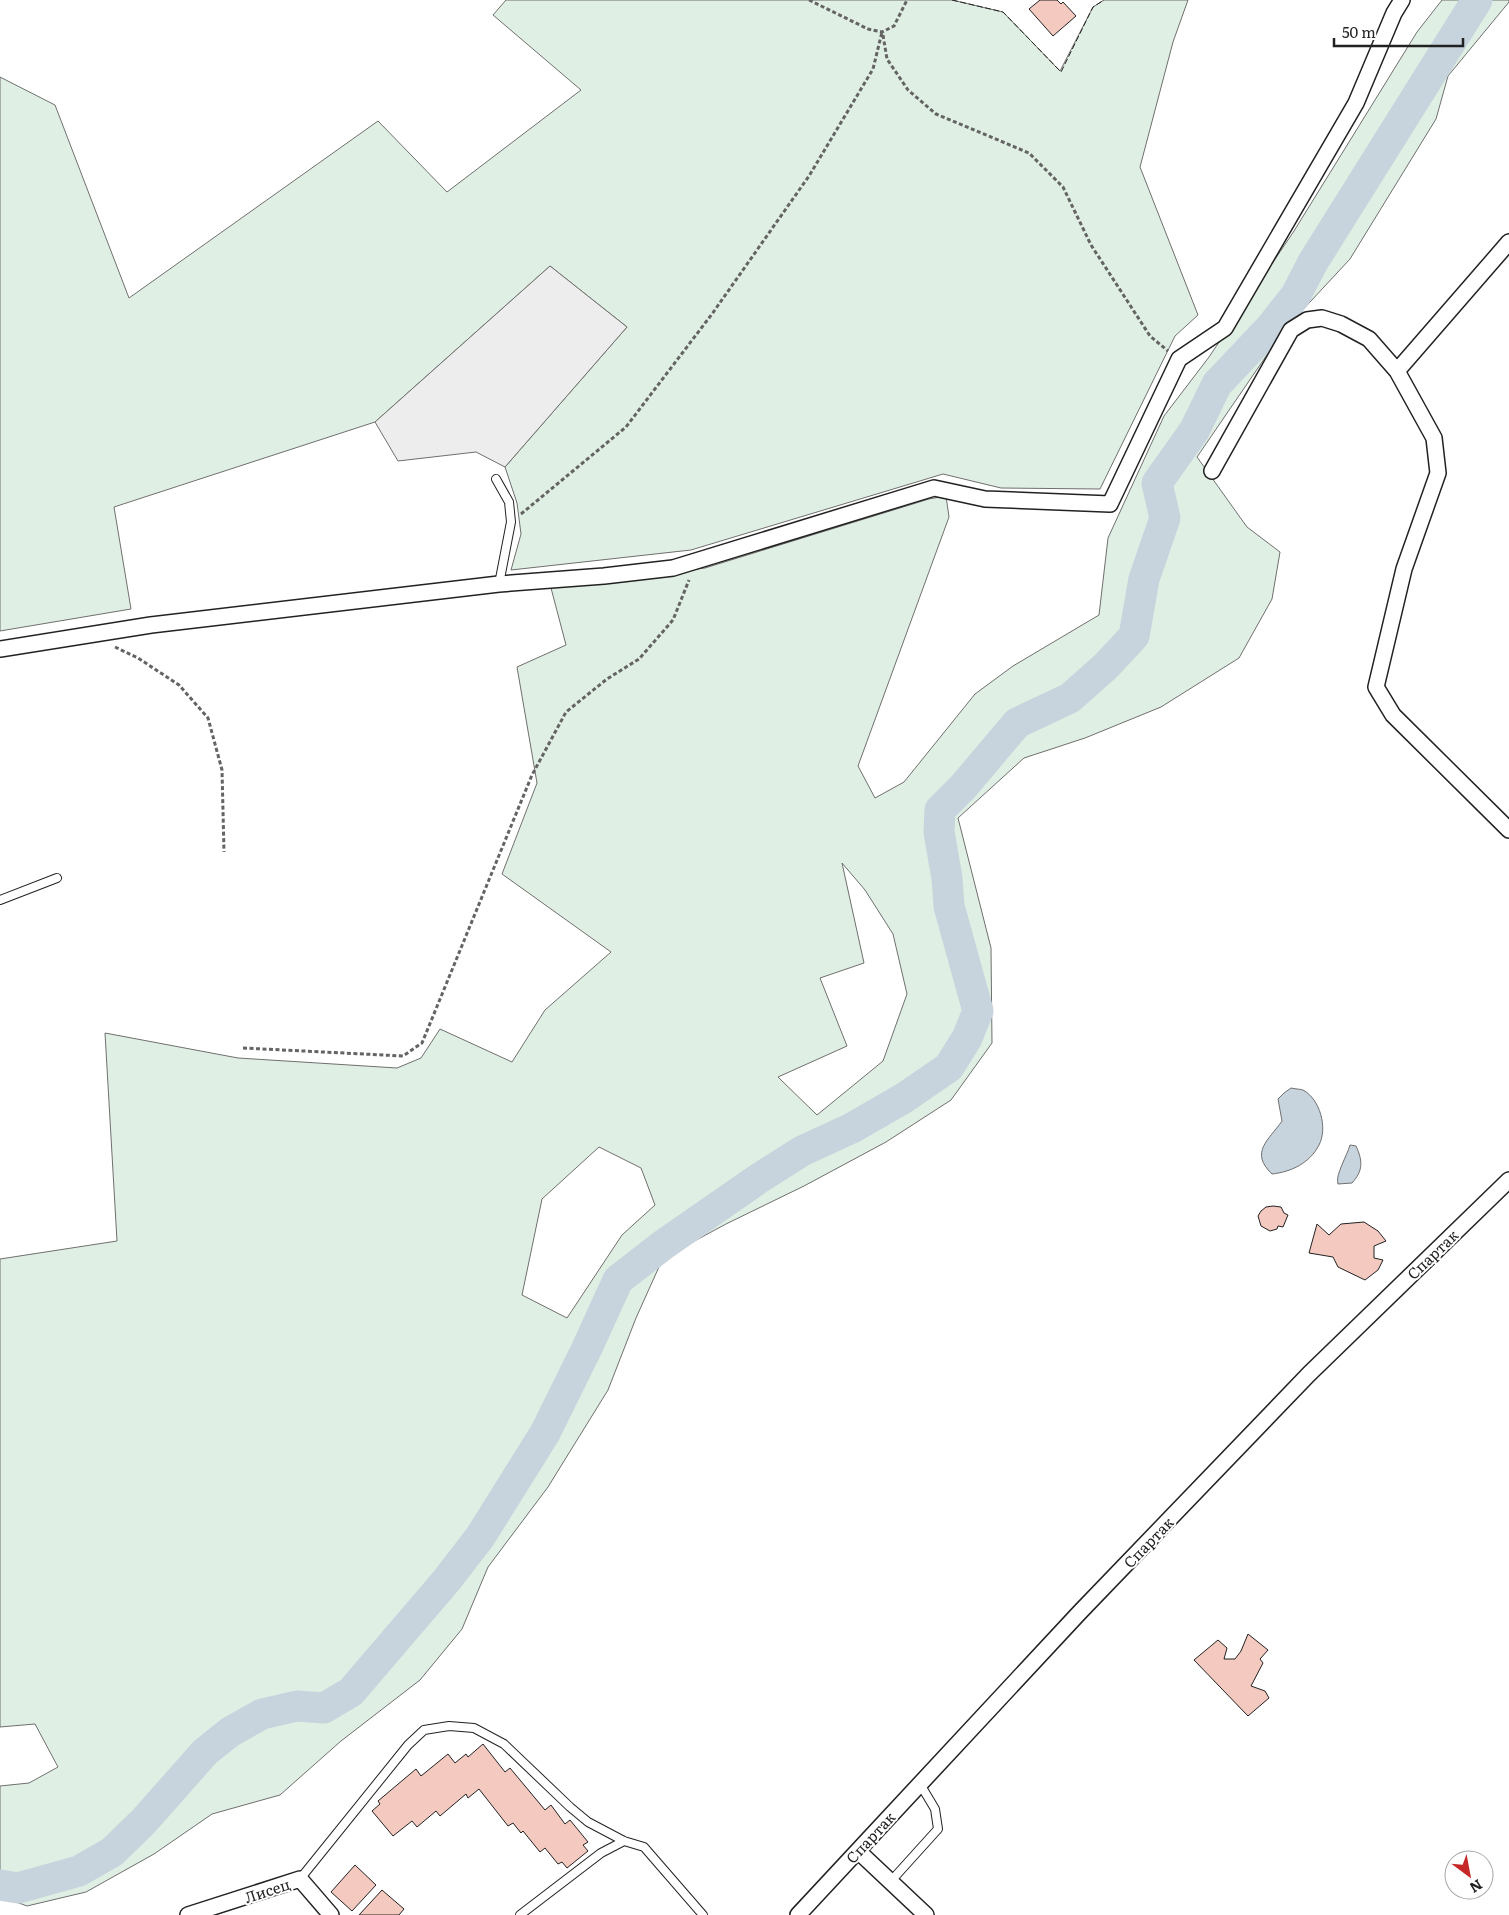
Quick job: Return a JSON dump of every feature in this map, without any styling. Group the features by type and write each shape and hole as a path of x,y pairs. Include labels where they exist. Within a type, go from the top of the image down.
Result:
{"street":[{"path":"0,649 152,625 499,584 673,568 934,488 985,499 1110,504 1179,359 1225,328 1356,103 1394,13 1402,0"},
{"path":"1397,371 1509,242"},
{"path":"1212,471 1291,330 1307,320 1322,318 1341,324 1369,339 1397,371 1434,438 1438,473 1404,569 1376,687 1393,715 1509,830"},
{"name":"Спартак","path":"798,1915 1309,1374 1509,1180"},
{"path":"858,1851 926,1915"},
{"name":"Лисец","path":"189,1915 300,1879 331,1915"}],"lane":[{"path":"496,479 509,502 511,522 499,584"},
{"path":"0,900 57,878"},
{"path":"300,1879 408,1745 424,1730 449,1726 474,1728 504,1744 588,1822 624,1841 644,1847 703,1915"},
{"path":"890,1881 938,1829 935,1809 920,1784"},
{"path":"520,1915 601,1854 624,1841"}],"path":[{"path":"809,0 868,29 882,32 894,26 907,0"},
{"path":"882,32 887,59 908,90 936,114 1029,153 1063,187 1091,245 1150,336 1179,359"},
{"path":"511,522 626,427 712,314 814,167 873,69 882,32"},
{"path":"243,1048 403,1056 422,1043 532,775 566,712 607,679 639,659 673,620 696,561"},
{"path":"96,634 116,648 138,658 179,685 208,718 222,770 224,852"}],"green space":[{"path":"506,0 952,0 1003,12 1060,71 1093,7 1104,0 1188,0 1173,42 1140,167 1198,315 1175,336 1100,489 1001,488 943,474 691,550 511,570 521,534 517,503 505,467 627,327 550,266 375,422 114,507 131,609 0,631 0,77 55,105 129,298 378,121 447,192 581,90 493,15"},
{"path":"1442,0 1509,0 1448,76 1436,119 1350,259 1284,330 1197,457 1247,527 1280,552 1272,599 1239,658 1161,707 1085,738 1024,758 958,818 991,948 992,1043 951,1100 886,1142 663,1258 636,1318 608,1390 548,1487 488,1567 462,1629 420,1680 341,1741 280,1795 212,1814 154,1854 86,1892 27,1906 0,1896 0,1786 29,1783 58,1767 35,1724 0,1727 0,1259 117,1241 105,1033 238,1058 397,1068 421,1058 440,1029 512,1062 545,1010 611,952 502,874 537,783 517,667 566,645 551,588 705,568 929,499 946,496 949,517 858,766 875,798 904,782 975,694 1013,666 1099,615 1108,538 1164,416 1209,357 1294,231 1417,32","holes":["842,863 865,890 893,934 907,994 883,1061 817,1115 778,1077 847,1046 820,978 864,963","599,1147 641,1168 655,1205 622,1235 567,1318 522,1295 542,1199"]}],"shaded area":[{"path":"550,266 627,327 505,467 476,452 398,461 375,422"},
{"path":"1291,1088 1303,1090 1314,1100 1321,1114 1322,1138 1311,1157 1305,1162 1293,1169 1272,1174 1265,1166 1262,1153 1267,1140 1282,1121 1278,1099"},
{"path":"1350,1145 1356,1146 1358,1151 1361,1161 1360,1170 1352,1183 1338,1184 1340,1171"}],"building":[{"path":"1040,0 1057,0 1061,4 1063,2 1076,16 1053,36 1029,9"},
{"path":"1266,1207 1281,1207 1284,1213 1288,1215 1283,1227 1278,1226 1277,1229 1270,1231 1261,1226 1258,1216"},
{"path":"1364,1222 1378,1231 1386,1241 1374,1246 1374,1258 1383,1260 1378,1270 1365,1280 1338,1267 1333,1257 1309,1253 1317,1224 1329,1235 1341,1224"},
{"path":"1248,1634 1268,1650 1260,1659 1263,1663 1251,1686 1265,1691 1269,1698 1248,1716 1194,1660 1218,1640 1227,1648 1224,1659 1235,1659 1241,1651"},
{"path":"483,1744 505,1772 510,1768 545,1810 551,1805 565,1824 570,1820 588,1842 583,1845 588,1851 567,1868 562,1862 558,1864 545,1848 540,1852 523,1831 521,1833 513,1823 508,1826 479,1789 468,1798 466,1794 440,1816 436,1811 417,1827 412,1821 393,1836 372,1811 380,1804 378,1801 416,1769 421,1776 448,1754 455,1763 466,1754 468,1757"},
{"path":"355,1865 376,1885 352,1911 331,1892"},
{"path":"382,1890 404,1909 399,1915 359,1915"}],"waterway":[{"path":"0,1885 18,1888 79,1871 112,1852 143,1822 205,1752 230,1732 262,1714 297,1706 324,1708 351,1692 446,1581 480,1537 545,1433 618,1280 663,1245 758,1179 802,1151 852,1128 904,1098 949,1067 967,1038 978,1011 949,906 947,878 939,832 940,810 963,787 1017,723 1070,698 1106,666 1134,636 1144,579 1165,518 1157,483 1194,431 1217,384 1270,328 1296,295 1313,262 1477,0"}],"fence":[{"path":"952,0 1003,12 1061,72 1093,7 1104,0"}]}
